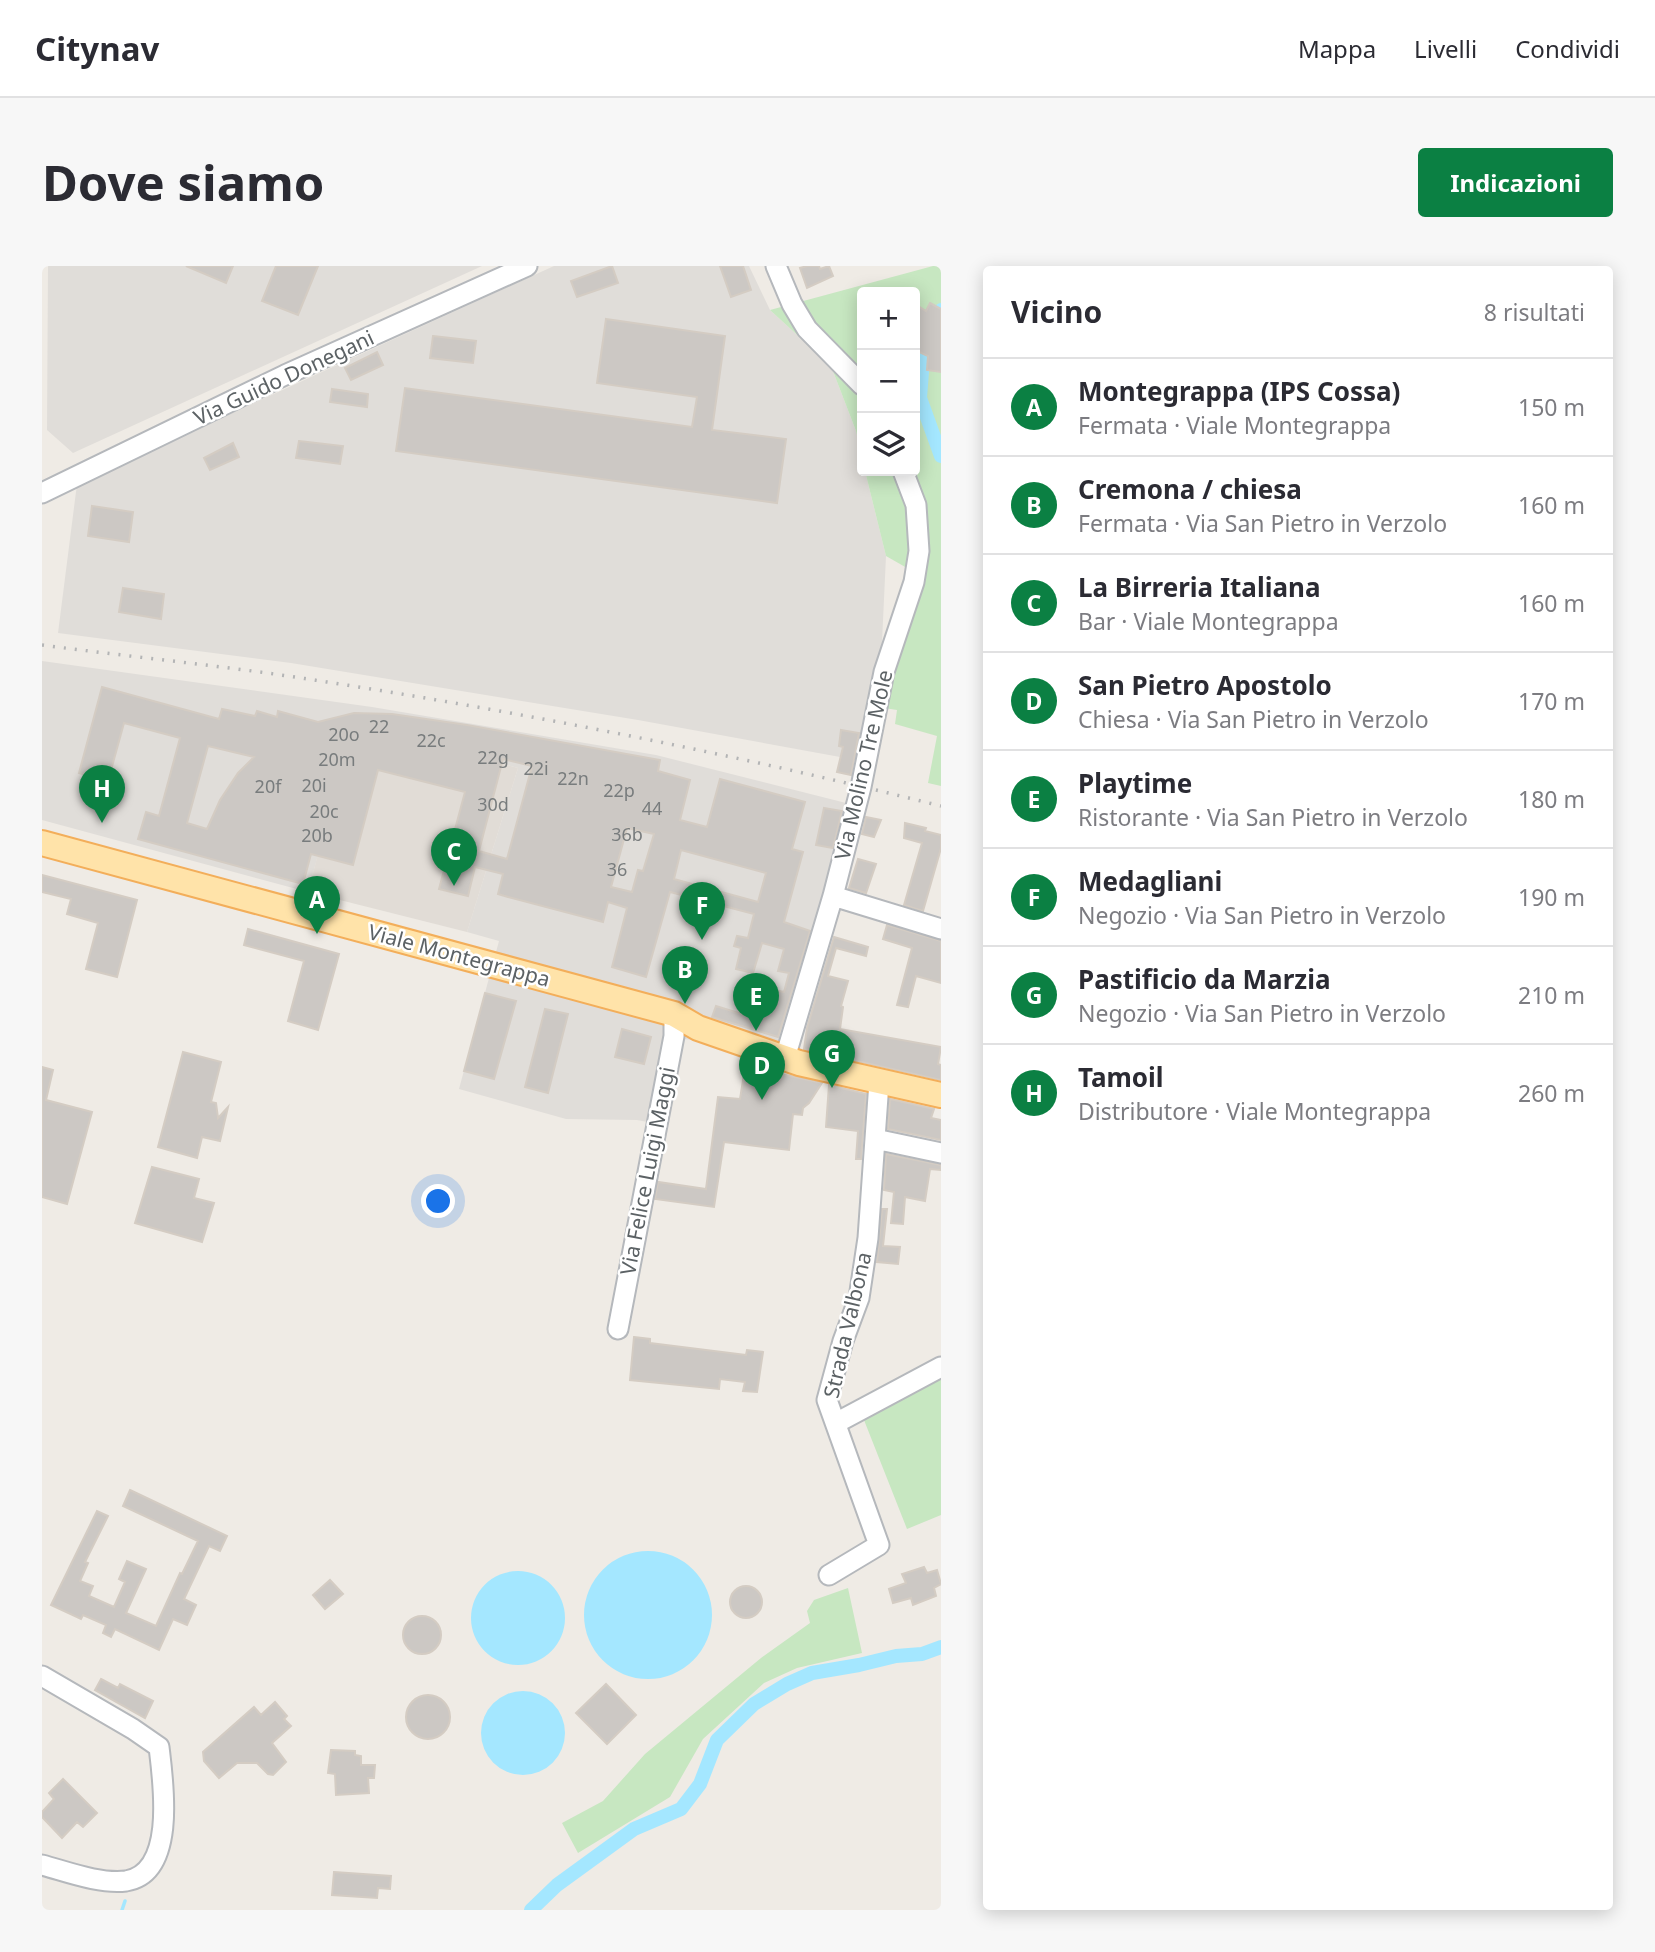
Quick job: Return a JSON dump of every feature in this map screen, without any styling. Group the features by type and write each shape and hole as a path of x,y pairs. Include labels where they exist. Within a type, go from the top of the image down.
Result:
{"main road":[{"name":"Viale Montegrappa","path":"42,843 674,1014 698,1028 785,1058 941,1095"}],"street":[{"name":"Via Guido Donegani","path":"42,493 285,375 527,266"},
{"path":"776,266 792,304 807,330 857,381"},
{"name":"Via Molino Tre Mole","path":"785,1058 833,896 861,787 884,672 914,582 919,551 916,505 905,476"},
{"path":"833,896 941,929"},
{"name":"Via Felice Luigi Maggi","path":"618,1329 674,1036 674,1014"},
{"name":"Strada Valbona","path":"829,1575 879,1545 827,1400 843,1341 859,1298 868,1238 879,1082"},
{"path":"875,1139 941,1153"},
{"path":"835,1423 941,1367"},
{"path":"42,1676 159,1747 164,1825 155,1858 143,1874 128,1881 103,1881 42,1866"}],"shaded area":[{"path":"48,266 482,266 73,453 47,430"},
{"path":"554,266 749,266 770,310 831,366 856,431 857,476 866,476 886,556 882,642 862,761 638,720 291,663 58,633 77,484"},
{"path":"42,661 372,707 656,755 850,804 786,1045 679,1039 663,1125 637,1120 566,1119 459,1089 499,941 467,932 518,768 354,721 308,892 42,820"},
{"path":"353,721 518,768 467,932 308,892"}],"green space":[{"path":"933,266 941,266 941,786 928,783 937,736 895,724 897,710 884,708 897,646 921,576 886,556 866,476 920,476 920,287 857,287 857,436 831,366 770,310"},
{"path":"941,1357 941,1515 907,1529 862,1415"},
{"path":"848,1588 862,1653 797,1668 764,1683 703,1739 670,1797 578,1853 562,1823 603,1801 645,1754 761,1658 810,1623 807,1611 814,1600"}],"water":[{"path":"648,1551 673,1556 693,1570 707,1590 712,1615 707,1640 693,1660 673,1674 648,1679 623,1674 603,1660 589,1640 584,1615 589,1590 603,1570 623,1556"},
{"path":"518,1571 536,1575 551,1585 561,1600 565,1618 561,1636 551,1651 536,1661 518,1665 500,1661 485,1651 475,1636 471,1618 475,1600 485,1585 500,1575"},
{"path":"523,1691 539,1694 553,1703 562,1717 565,1733 562,1749 553,1763 539,1772 523,1775 507,1772 493,1763 484,1749 481,1733 484,1717 493,1703 507,1694"}],"building":[{"path":"186,266 233,266 226,283"},
{"path":"276,266 318,266 298,315 262,301"},
{"path":"612,266 618,283 577,297 571,281"},
{"path":"720,266 743,266 751,290 731,297"},
{"path":"819,266 820,269 829,266 833,276 807,288 800,268"},
{"path":"930,303 941,309 941,372 927,370 928,356 920,352 920,307 926,311"},
{"path":"606,319 725,336 712,430 786,439 777,503 396,451 405,388 692,427 697,397 597,383"},
{"path":"433,336 476,341 473,363 430,358"},
{"path":"377,352 383,365 351,380 345,368"},
{"path":"332,389 368,394 367,407 330,402"},
{"path":"299,441 343,446 340,464 296,458"},
{"path":"233,443 239,457 210,470 204,458"},
{"path":"92,506 133,512 129,542 88,536"},
{"path":"123,588 164,594 161,619 119,612"},
{"path":"102,687 219,719 222,709 255,716 257,711 277,717 278,711 318,722 354,713 392,714 660,760 658,771 690,780 680,820 707,827 720,779 805,802 792,849 803,852 784,922 810,931 778,1037 712,1017 716,1006 745,1015 751,995 740,992 745,977 759,981 757,986 784,992 789,973 778,971 784,949 762,943 753,973 736,969 741,948 734,946 737,936 748,938 754,914 670,892 646,977 612,967 627,908 608,902 603,922 508,897 498,894 503,874 475,867 468,896 439,889 465,792 378,770 353,865 311,854 303,884 138,839 146,812 159,816 180,738 124,723 108,781 79,773","holes":["208,746 254,757 238,773 220,800 207,829 187,823","503,759 532,766 507,859 479,851","627,828 654,834 643,871 638,870 632,892 611,887","681,850 766,873 758,902 674,879"]},
{"path":"841,730 859,733 851,775 837,772 843,747 839,746"},
{"path":"824,808 842,811 833,848 816,845"},
{"path":"866,817 881,820 874,837 862,834"},
{"path":"905,823 941,835 941,848 923,911 904,905 922,843 904,838"},
{"path":"858,859 876,864 866,893 849,888"},
{"path":"42,875 137,900 117,977 86,969 98,923 67,914 71,899 42,892"},
{"path":"887,925 941,941 941,983 916,976 908,1007 897,1005 912,948 883,939"},
{"path":"248,929 339,954 318,1030 288,1021 304,961 244,945"},
{"path":"834,937 868,947 866,956 836,948 828,976 848,981 841,1006 840,1029 941,1047 938,1064 941,1065 941,1080 804,1049 807,1028"},
{"path":"485,993 516,1001 494,1079 464,1071"},
{"path":"545,1009 568,1014 548,1093 525,1087"},
{"path":"622,1029 651,1037 644,1064 615,1057"},
{"path":"183,1052 221,1062 211,1102 216,1103 218,1118 228,1107 220,1141 202,1137 197,1158 158,1147"},
{"path":"42,1067 53,1070 46,1100 92,1112 67,1204 42,1197"},
{"path":"763,1070 822,1083 803,1108 802,1115 793,1114 789,1150 724,1142 714,1207 655,1199 658,1182 706,1189 718,1097 740,1099 744,1074 762,1076"},
{"path":"829,1085 866,1094 861,1159 856,1159 858,1131 826,1127"},
{"path":"890,1099 934,1109 931,1118 941,1120 941,1140 888,1129"},
{"path":"886,1154 941,1165 941,1170 930,1169 925,1201 905,1197 903,1224 891,1223 894,1192 884,1190"},
{"path":"152,1167 199,1179 194,1198 214,1203 202,1242 135,1223"},
{"path":"882,1209 887,1209 883,1246 900,1247 898,1264 877,1262"},
{"path":"634,1337 650,1339 650,1343 746,1355 747,1350 763,1352 757,1392 743,1391 745,1382 720,1379 719,1389 630,1380"},
{"path":"130,1490 227,1536 220,1551 209,1546 184,1599 196,1605 187,1625 173,1619 159,1650 115,1629 111,1637 103,1633 106,1625 83,1615 81,1619 51,1605 97,1511 108,1516 85,1562 88,1563 80,1581 93,1586 89,1596 114,1607 125,1582 119,1579 127,1561 146,1569 126,1613 156,1626 198,1541 123,1506"},
{"path":"924,1567 927,1573 937,1570 941,1584 934,1588 936,1596 913,1605 911,1598 893,1603 889,1589 906,1583 902,1574"},
{"path":"330,1580 343,1594 325,1609 313,1595"},
{"path":"746,1586 757,1591 762,1602 757,1613 746,1618 735,1613 730,1602 735,1591"},
{"path":"422,1616 435,1622 441,1635 435,1648 422,1654 409,1648 403,1635 409,1622"},
{"path":"101,1679 118,1688 120,1684 153,1701 145,1718 95,1690"},
{"path":"606,1684 636,1715 607,1744 576,1713"},
{"path":"428,1695 444,1701 450,1717 444,1733 428,1739 412,1733 406,1717 412,1701"},
{"path":"275,1702 287,1716 284,1719 291,1726 272,1743 286,1762 273,1775 268,1774 257,1763 237,1763 219,1778 204,1761 203,1752 254,1707 261,1715"},
{"path":"331,1750 355,1751 355,1755 361,1756 361,1765 375,1765 374,1778 368,1778 369,1793 336,1795 335,1774 328,1773"},
{"path":"63,1779 97,1813 83,1827 77,1822 62,1838 42,1817 42,1812 54,1799 49,1793"},
{"path":"334,1872 391,1876 390,1889 378,1888 377,1898 332,1895"}],"waterway":[{"path":"941,310 924,346 920,398 941,456"},
{"path":"531,1910 557,1885 634,1829 681,1809 700,1784 717,1740 754,1704 812,1673 896,1656 922,1654 941,1647"},
{"path":"122,1910 125,1901"}],"railway":[{"path":"42,645 257,672 452,703 698,750 941,806"}],"place":[{"name":"Tamoil","path":"102,823"},
{"name":"La Birreria Italiana","path":"454,886"},
{"name":"Montegrappa (IPS Cossa)","path":"317,934"},
{"name":"Medagliani","path":"702,940"},
{"name":"Cremona / chiesa","path":"685,1004"},
{"name":"Playtime","path":"756,1031"},
{"name":"Pastificio da Marzia","path":"832,1088"},
{"name":"San Pietro Apostolo","path":"762,1100"}]}
